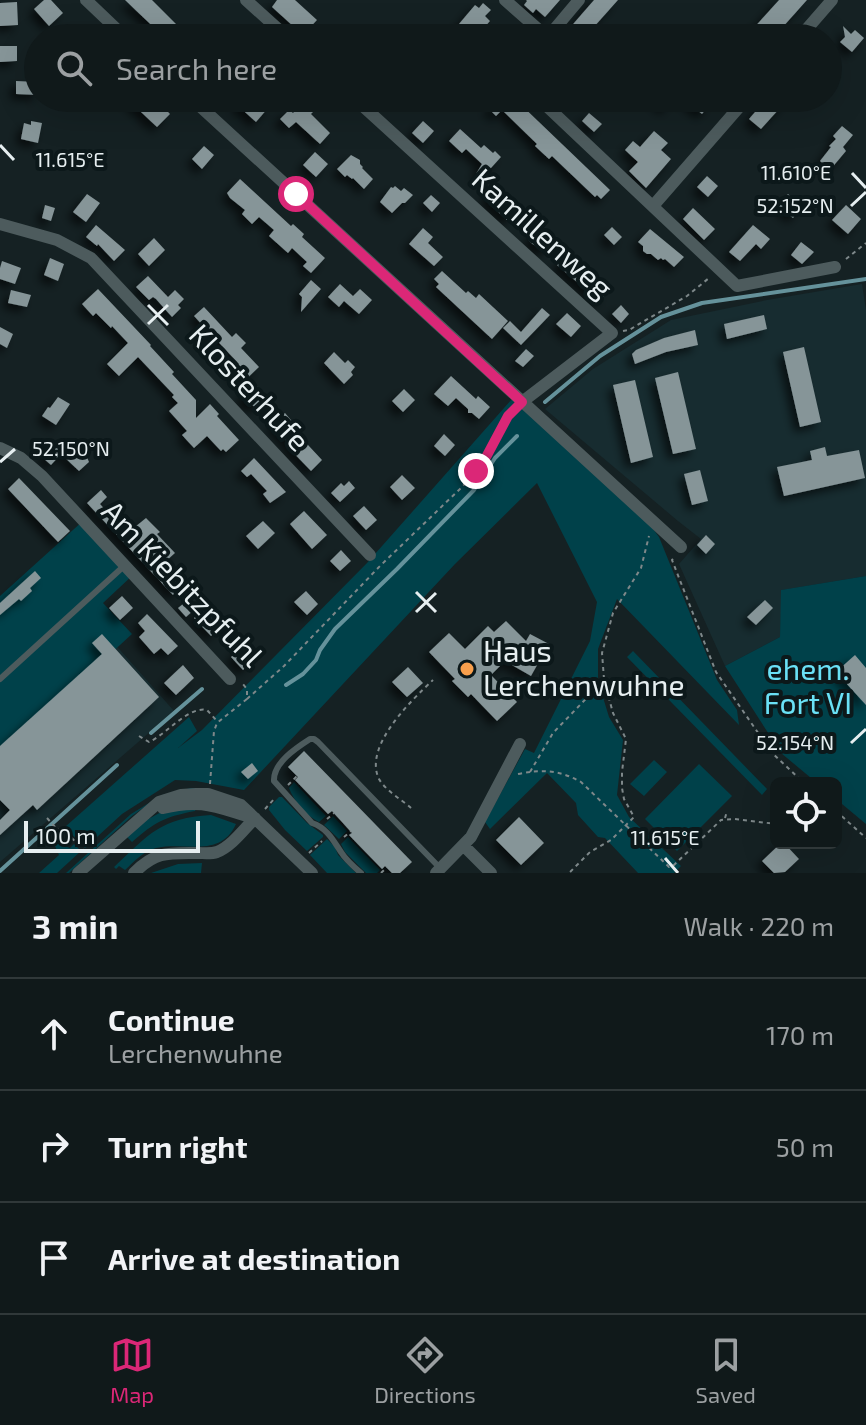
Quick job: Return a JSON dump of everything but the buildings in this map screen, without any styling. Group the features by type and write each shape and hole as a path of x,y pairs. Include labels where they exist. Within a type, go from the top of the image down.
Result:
{"street":[{"path":"86,0 111,24"},
{"path":"246,0 273,24"},
{"path":"505,0 532,24"},
{"path":"559,24 579,0"},
{"path":"811,24 832,0"},
{"path":"206,112 681,547"},
{"name":"Kamillenweg","path":"369,112 612,333 522,402"},
{"path":"553,112 737,286 835,267"},
{"path":"653,206 735,112"},
{"name":"Klosterhufe","path":"0,224 57,240 91,258 370,555"},
{"name":"Am Kiebitzpfuhl","path":"0,464 2,449 21,458 42,476 230,679"},
{"path":"439,871 476,829 520,744"},
{"path":"78,873 159,802 181,795 203,794 233,801 260,813 276,837 312,873"},
{"path":"134,873 146,861 162,855 219,851 260,813"},
{"path":"464,846 491,873"}],"lane":[{"path":"0,679 125,565"},
{"path":"361,873 320,826 312,823 273,780 277,767 310,739 318,742 439,871"}],"path":[{"path":"835,267 866,243"},
{"path":"612,333 629,330 687,296 707,281 715,266"},
{"path":"247,699 284,666 380,566 462,487 484,461 508,416 522,402"},
{"path":"569,873 590,852 611,840 636,819 623,794 626,739 613,713 604,680 602,653 613,613 641,568 653,522"},
{"path":"681,547 672,560 716,672 772,753 798,777"},
{"name":"Am Kiebitzpfuhl","path":"218,722 247,699 247,689 242,682 230,679"},
{"path":"411,808 379,779 378,753 384,735 433,680"},
{"path":"530,772 553,733 604,680"},
{"path":"139,736 149,742 198,709 207,710 218,722 213,735 211,774"},
{"path":"502,778 530,772 555,772 577,779 670,867 724,819 770,823"},
{"path":"260,813 276,797"},
{"path":"724,819 727,811"},
{"path":"842,816 866,838"},
{"path":"47,818 85,852"},
{"path":"337,844 351,831"},
{"path":"314,848 323,840"},
{"path":"381,873 387,867"}],"shaded area":[{"path":"862,284 866,310 866,576 782,590 780,637 725,666 679,564 701,539 545,409 593,369 671,320"},
{"path":"113,642 174,711 0,862 0,745"}],"green space":[{"path":"512,399 648,522 659,537 717,680 737,710 739,725 617,599 598,649 598,681 609,717 623,740 617,795 629,817 681,866 674,873 638,873 605,838 598,837 578,815 576,803 547,773 490,829 485,822 525,749 534,753 590,641 597,602 537,483 455,564 244,790 175,780 122,814 85,848 65,827 189,717 197,731 178,748 202,730 367,563"},
{"path":"84,520 134,574 103,603 132,634 0,755 0,596"},
{"name":"ehem. Fort VI","path":"866,576 866,824 842,804 842,777 810,777 781,753 725,666 780,637 781,590"},
{"path":"633,651 767,789 762,795 627,657"},
{"path":"654,760 667,772 644,796 630,784"},
{"path":"699,764 732,796 677,851 645,819"},
{"path":"294,782 326,816 319,822 305,812 294,798 289,788"},
{"path":"203,788 202,791 146,806 66,873 131,814 162,795"},
{"path":"279,797 323,835 307,851 269,810"},
{"path":"197,806 195,811 160,821 132,842 126,836 163,811"},
{"path":"211,815 236,824 221,842 151,849 125,870 114,867 137,845 168,824"},
{"path":"333,816 347,831 339,839 324,825"},
{"path":"348,837 380,870 377,873 366,873 345,852 341,844"},
{"path":"327,839 356,873 327,873 310,855"},
{"path":"58,843 70,848 74,844 81,851 57,873 39,873 59,855 55,846"},
{"path":"202,863 201,873 151,873 178,864"}],"waterway":[{"path":"545,402 600,356 661,317 702,303 866,279"},
{"path":"286,685 303,674 316,660 335,629 474,490 495,458 517,436"},
{"path":"151,733 202,689"},
{"path":"0,871 117,765"}],"place":[{"name":"Haus Lerchenwuhne","path":"467,669"}],"route":[{"path":"296,194 522,402 508,416 476,471"}]}
